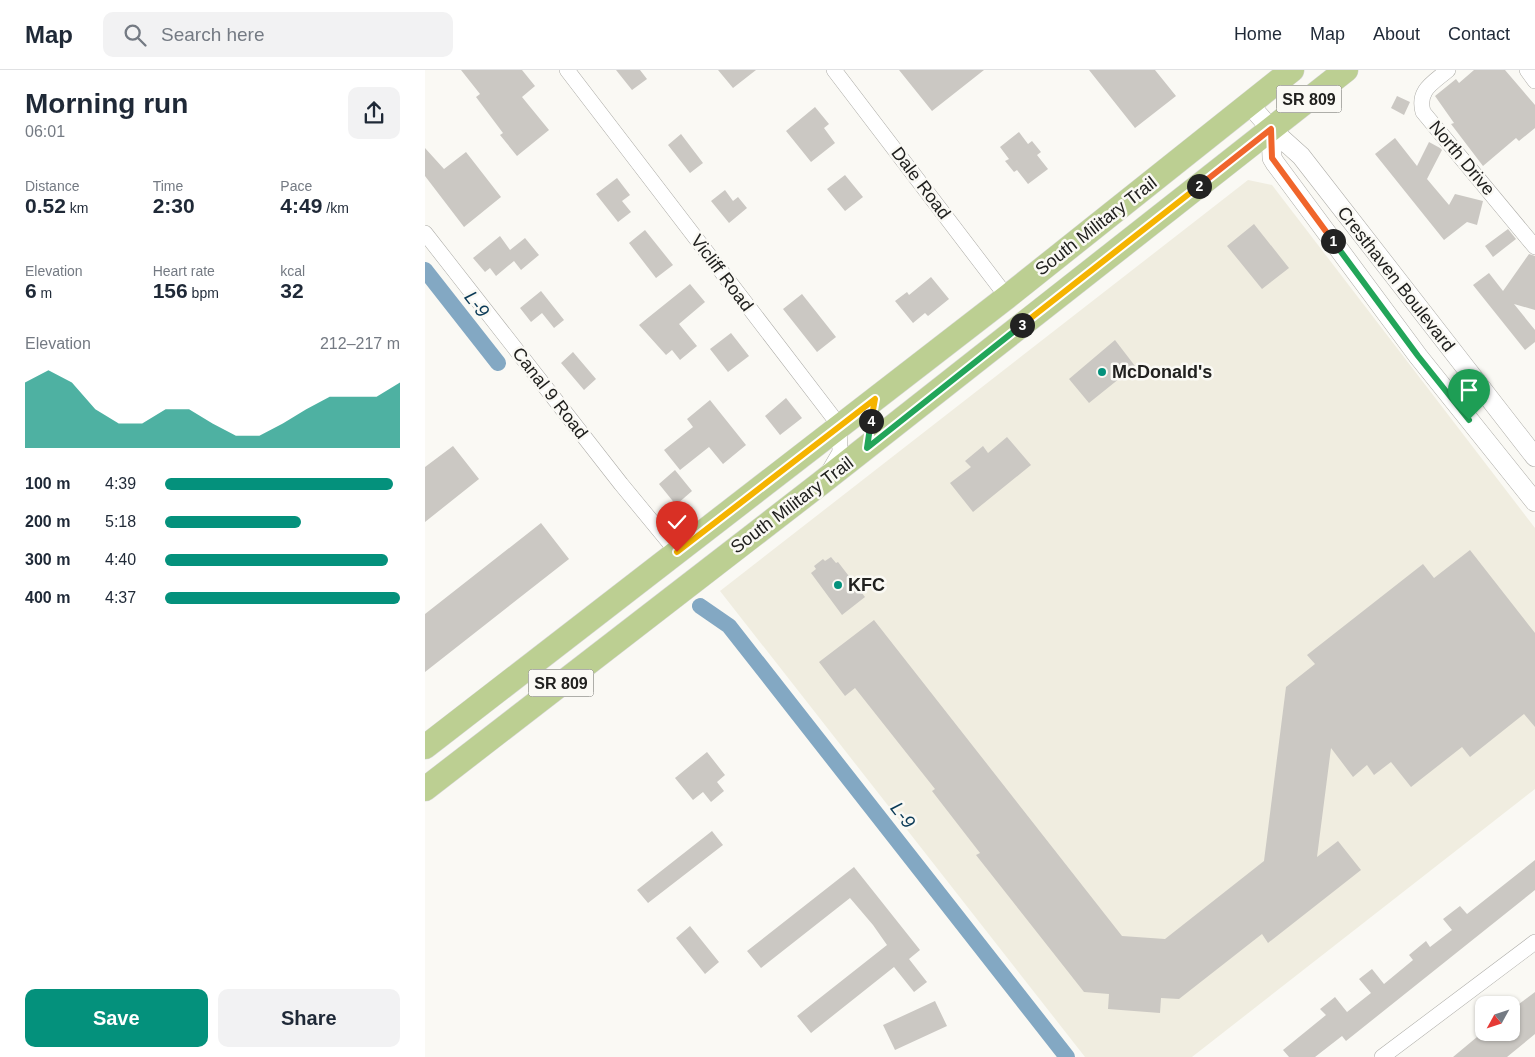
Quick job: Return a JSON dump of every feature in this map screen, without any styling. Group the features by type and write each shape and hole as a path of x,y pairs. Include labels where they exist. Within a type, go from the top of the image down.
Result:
{"main road":[{"name":"South Military Trail","path":"425,747 839,425 1007,297 1292,70"},
{"name":"South Military Trail","path":"425,789 867,448 1346,70"},
{"path":"867,448 875,399"},
{"path":"579,669 576,651 580,638 599,612"},
{"path":"513,720 527,697 530,666"}],"street":[{"name":"Vicliff Road","path":"567,70 839,425"},
{"name":"Dale Road","path":"835,70 1007,297"},
{"name":"North Drive","path":"1448,70 1423,91 1420,102 1423,112 1535,247"},
{"path":"1527,70 1535,81"},
{"name":"Cresthaven Boulevard","path":"1249,104 1271,129 1301,156 1535,457"},
{"name":"Cresthaven Boulevard","path":"1271,129 1272,158 1275,163 1418,356 1535,502"},
{"name":"Canal 9 Road","path":"425,233 621,484 677,552"},
{"path":"821,483 840,452 839,425"},
{"path":"1382,1057 1535,942"}],"shaded area":[{"path":"1248,180 1272,185 1535,528 1535,789 1192,1057 1085,1057 720,591"}],"building":[{"path":"461,70 522,70 535,86 522,97 549,130 517,156 500,135 503,133 476,97 480,94"},
{"path":"616,70 640,70 647,79 632,90"},
{"path":"718,70 756,70 733,88"},
{"path":"899,70 984,70 932,111"},
{"path":"1089,70 1155,70 1176,96 1135,128"},
{"path":"1474,70 1505,70 1535,105 1535,128 1519,141 1516,138 1483,166 1451,124 1454,123 1435,96 1456,79 1459,83"},
{"path":"1397,96 1410,102 1404,115 1391,108"},
{"path":"815,107 829,124 824,128 835,143 811,162 786,131"},
{"path":"1019,132 1028,144 1032,141 1041,152 1037,155 1048,169 1028,184 1017,170 1014,172 1005,161 1009,159 1000,147"},
{"path":"681,134 703,163 690,173 668,145"},
{"path":"1395,138 1417,166 1429,142 1442,150 1427,179 1449,205 1455,194 1483,201 1477,225 1467,222 1444,240 1375,154"},
{"path":"425,148 444,169 466,152 501,197 464,227 425,176"},
{"path":"845,175 863,197 845,211 827,189"},
{"path":"617,178 630,195 622,201 631,212 618,222 596,194"},
{"path":"725,190 733,201 738,197 747,208 729,223 711,201"},
{"path":"1254,224 1289,268 1262,289 1227,246"},
{"path":"1508,229 1516,239 1493,257 1485,246"},
{"path":"645,230 673,265 656,278 629,243"},
{"path":"500,236 510,250 525,238 539,255 521,270 514,261 496,276 490,268 485,272 473,258"},
{"path":"1529,254 1535,256 1535,310 1514,304 1535,330 1535,342 1525,350 1473,285 1489,273 1503,291"},
{"path":"931,277 949,299 928,316 925,313 913,323 895,301 907,292 909,295"},
{"path":"690,284 705,302 679,324 697,346 680,360 672,350 666,355 639,325"},
{"path":"541,291 564,320 554,328 542,313 531,322 520,308"},
{"path":"802,294 836,337 817,352 783,309"},
{"path":"731,333 749,356 728,372 710,349"},
{"name":"McDonald's","path":"1115,340 1135,366 1089,403 1069,379"},
{"path":"573,352 596,379 584,390 561,363"},
{"path":"786,398 802,418 780,435 765,416"},
{"path":"710,400 746,445 723,464 709,447 680,470 664,450 693,427 687,419"},
{"path":"1007,437 1031,465 973,512 950,483 971,467 965,461 983,446 988,453"},
{"path":"453,446 479,479 425,522 425,467"},
{"path":"675,470 692,491 676,505 659,484"},
{"path":"541,523 569,559 425,672 425,614"},
{"path":"1470,550 1535,633 1535,727 1524,714 1470,757 1462,747 1411,787 1391,762 1374,775 1367,765 1353,777 1331,748 1317,857 1338,841 1361,870 1268,943 1262,934 1179,999 1161,998 1160,1013 1108,1009 1109,994 1084,992 976,855 980,853 932,791 935,789 855,688 845,696 819,662 874,620 1122,936 1165,939 1264,861 1286,687 1315,664 1307,655 1423,564 1434,578"},
{"name":"KFC","path":"831,557 836,563 838,562 865,597 842,615 811,573 816,569 814,566 823,559 825,561"},
{"path":"707,752 725,775 717,782 724,791 711,802 703,792 693,800 675,778"},
{"path":"712,831 723,845 648,903 637,890"},
{"path":"1535,860 1535,890 1346,1041 1342,1036 1315,1057 1289,1057 1283,1050 1326,1015 1320,1009 1335,997 1347,1012 1371,993 1359,979 1372,969 1384,984 1413,960 1409,955 1426,941 1430,947 1452,930 1443,919 1460,906 1467,914"},
{"path":"854,867 920,950 909,959 927,982 914,992 894,967 811,1033 797,1016 887,945 873,925 850,898 761,968 747,951"},
{"path":"690,926 719,962 705,974 676,938"},
{"path":"1535,992 1535,1034 1507,1057 1453,1057 1475,1039 1475,1041 1520,1041 1520,1003"},
{"path":"935,1001 947,1026 895,1050 883,1025"}],"waterway":[{"name":"L-9","path":"425,270 498,363"},
{"name":"L-9","path":"700,606 729,626 1067,1057"}],"place":[{"name":"McDonald's","path":"1102,372"},
{"name":"KFC","path":"838,585"}],"route":[{"path":"677,552 875,399 867,448 1271,129 1272,158 1418,356 1469,420"}]}
